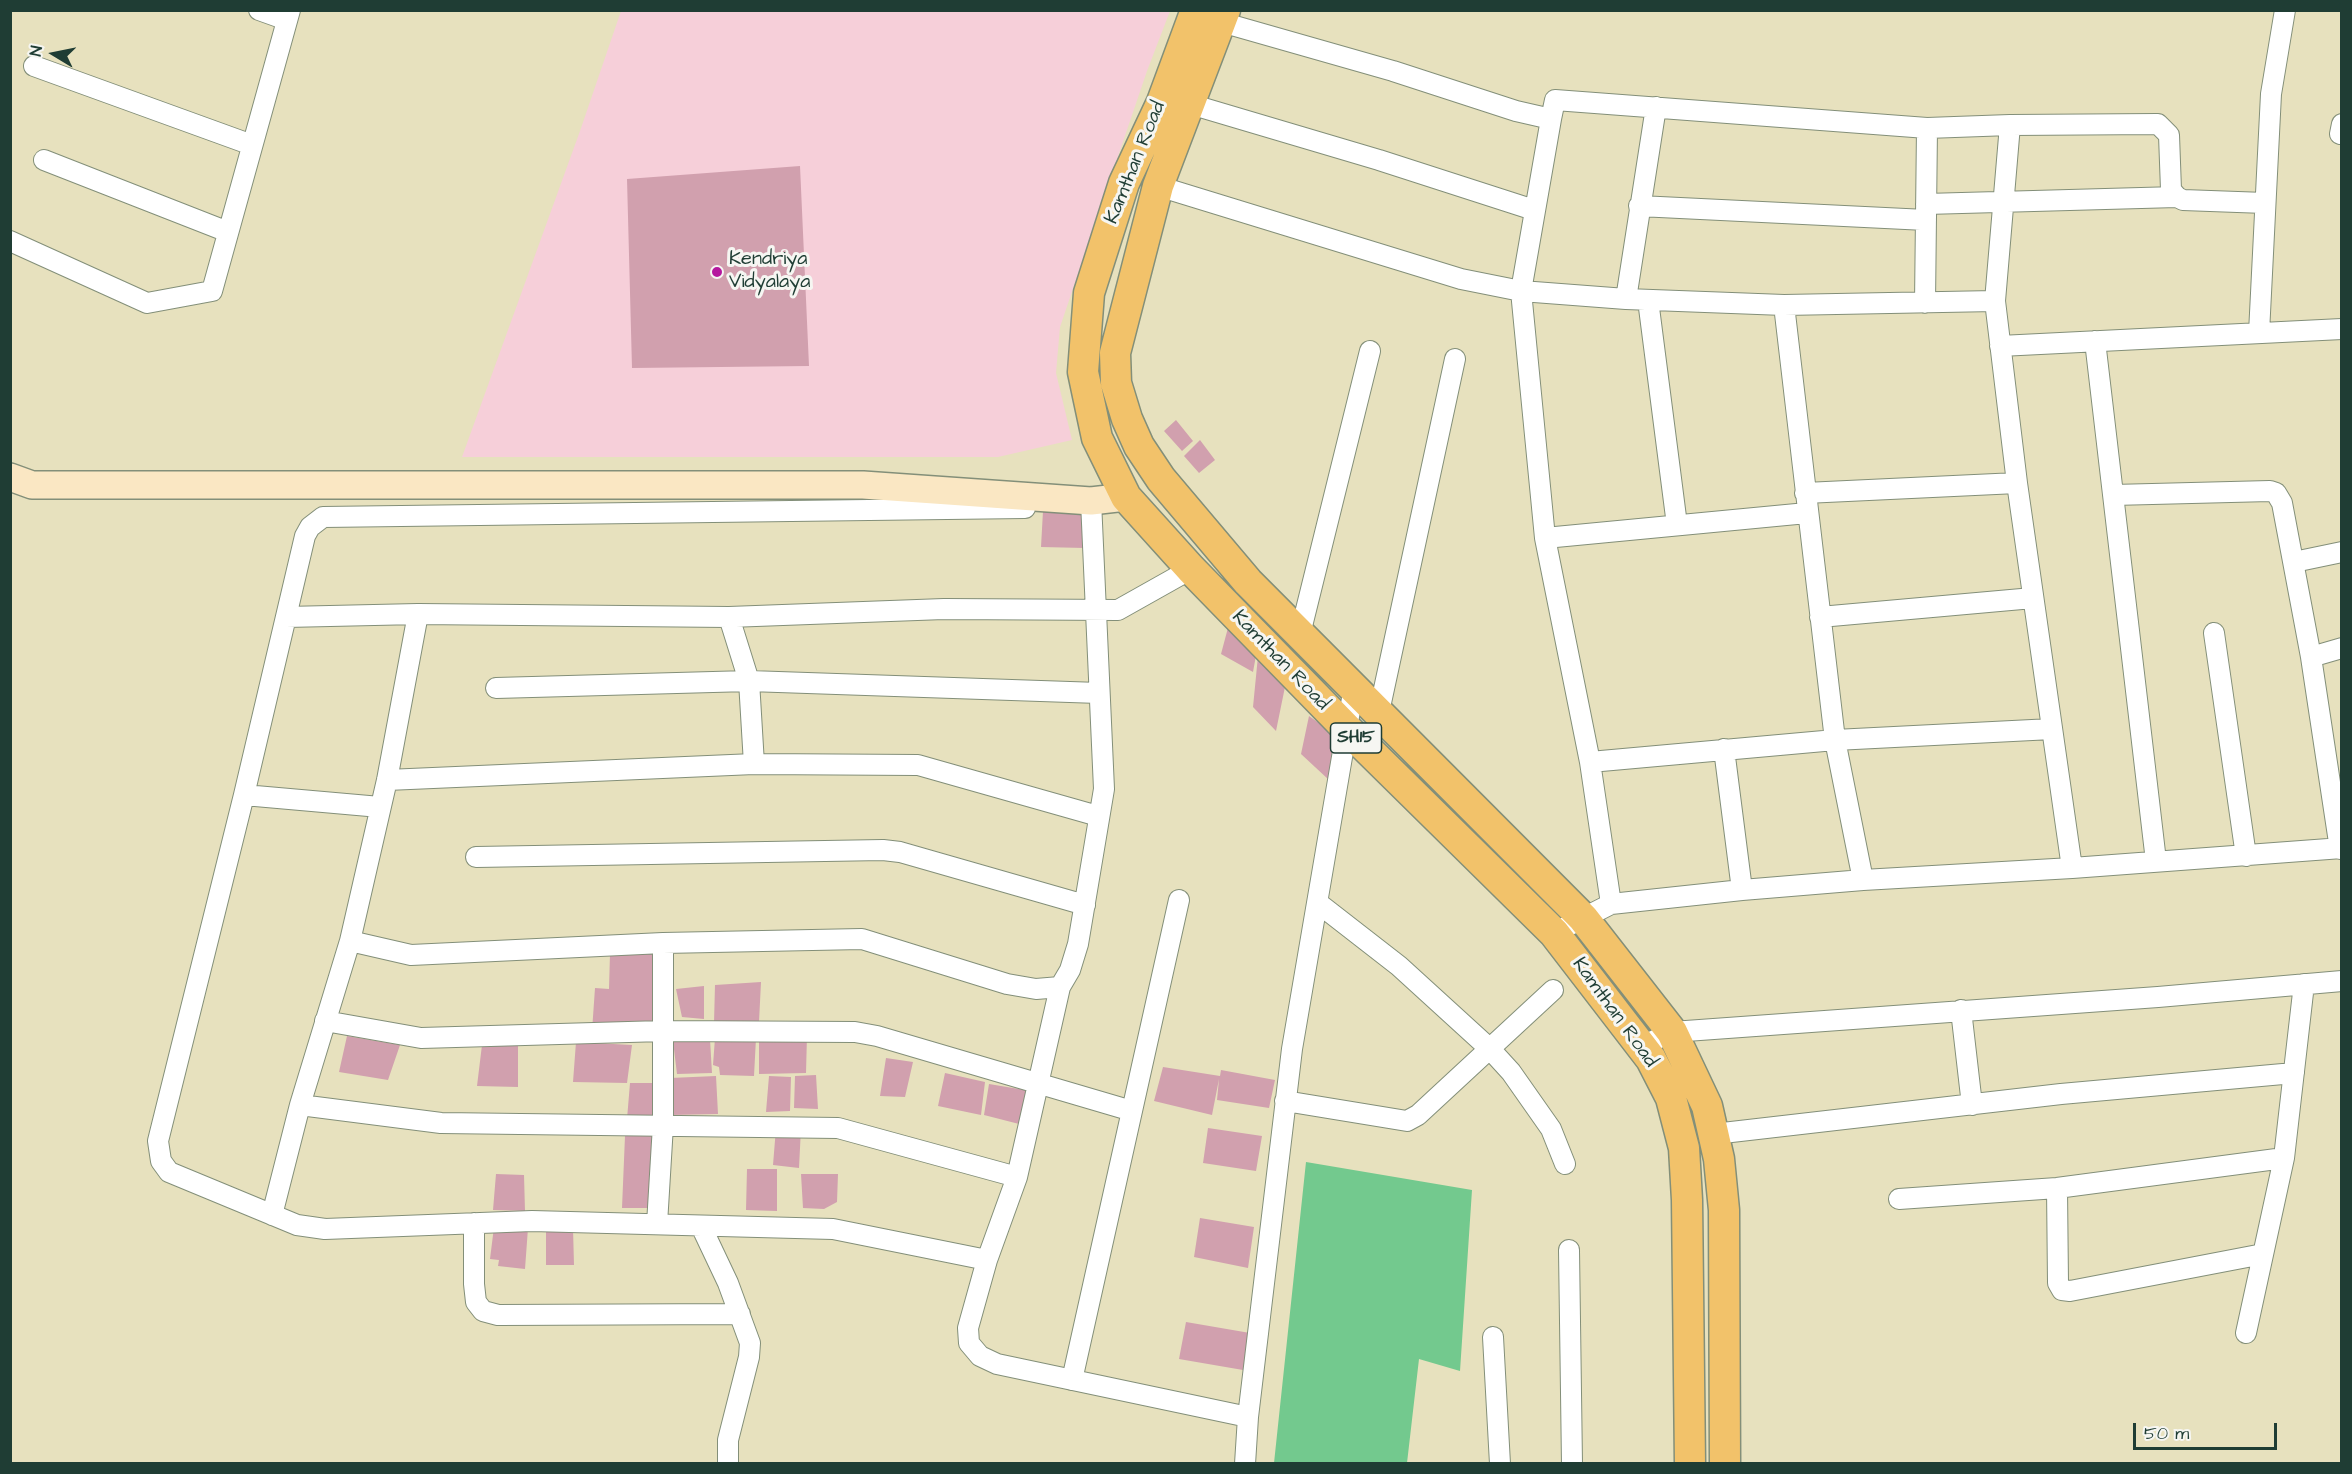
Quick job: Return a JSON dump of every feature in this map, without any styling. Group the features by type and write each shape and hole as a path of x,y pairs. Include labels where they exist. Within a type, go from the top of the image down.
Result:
{"main road":[{"name":"Kamthan Road","path":"1214,14 1190,104 1158,186 1115,353 1116,383 1127,419 1139,446 1161,479 1248,582 1583,918 1672,1032 1707,1106 1719,1159 1724,1210 1725,1464"},
{"name":"Kamthan Road","path":"1214,14 1162,102 1124,183 1089,293 1083,372 1097,438 1126,497 1191,569 1348,730 1554,933 1651,1059 1671,1098 1684,1148 1687,1200 1690,1464"},
{"path":"1097,438 1127,419"},
{"path":"1689,1385 1726,1389"}],"street":[{"path":"10,241 147,303 212,291 289,15 258,10"},
{"path":"2259,333 2271,94 2285,10"},
{"path":"1214,14 1516,111 1551,119"},
{"path":"34,66 252,145"},
{"path":"1611,904 1590,762 1545,538 1521,291 1555,100 1927,128 2010,124 2158,123 2169,135 2171,190 2177,197 2183,200 2265,203"},
{"path":"1190,104 1379,160 1534,210"},
{"path":"1626,299 1656,107"},
{"path":"2010,124 1995,301 2017,483 2072,868"},
{"path":"2342,124 2340,134 2342,134"},
{"path":"1924,303 1927,128"},
{"path":"44,160 228,232"},
{"path":"1158,186 1461,279 1521,291 1626,299 1784,305 1995,301"},
{"path":"1639,206 1926,212 2004,201 2177,197"},
{"path":"1648,300 1677,525"},
{"path":"1784,305 1835,740 1863,880"},
{"path":"2000,346 2342,329"},
{"path":"2095,341 2156,861"},
{"path":"1300,634 1370,351"},
{"path":"1379,712 1455,359"},
{"path":"10,477 32,485 863,484 1091,504"},
{"path":"1805,493 2017,483"},
{"path":"1554,933 1611,904 1863,880 2072,868 2341,848 2294,562 2282,503 2276,493 2270,491 2113,495"},
{"path":"987,1260 842,1230 532,1221 325,1229 297,1226 169,1172 161,1161 158,1142 305,536 310,527 323,517 1091,504 1126,497"},
{"path":"1091,504 1094,610 1104,789 1085,905 1070,970 1060,987 1017,1177 987,1260 968,1328 969,1343 980,1356 997,1364 1248,1417"},
{"path":"1545,538 1807,513"},
{"path":"2294,562 2342,552"},
{"path":"286,617 417,614 729,617 944,609 1118,610 1191,569"},
{"path":"1820,617 2033,598"},
{"path":"272,1215 300,1105 350,941 387,780 417,614"},
{"path":"729,617 749,681 754,764"},
{"path":"2214,633 2246,856"},
{"path":"2311,657 2342,648"},
{"path":"496,688 749,681 1099,693"},
{"path":"1245,1464 1248,1417 1292,1049 1354,687"},
{"path":"1590,762 1835,740 2052,729"},
{"path":"1724,749 1742,890"},
{"path":"387,780 754,764 918,765 1098,816"},
{"path":"244,795 380,807"},
{"path":"476,856 883,850 900,852 1085,905"},
{"path":"1072,1380 1179,900"},
{"path":"1318,903 1399,966 1490,1049 1511,1072 1551,1130 1565,1164"},
{"path":"350,941 411,955 663,944 862,939 1007,984 1036,989 1060,987"},
{"path":"657,1224 663,1125 663,944"},
{"path":"1642,1046 1672,1032 2158,997 2342,981"},
{"path":"2246,1333 2284,1158 2304,984"},
{"path":"1285,1101 1407,1121 1418,1115 1553,990"},
{"path":"1961,1010 1972,1105"},
{"path":"326,1021 421,1038 663,1031 855,1032 878,1036 1132,1111"},
{"path":"1714,1134 2061,1094 2294,1073"},
{"path":"300,1105 441,1123 838,1128 1017,1177"},
{"path":"1899,1199 2057,1188 2284,1158"},
{"path":"2057,1188 2058,1283 2062,1290 2070,1292 2263,1254"},
{"path":"474,1223 474,1284 476,1302 483,1311 498,1315 740,1314"},
{"path":"701,1226 728,1283 750,1343 749,1357 728,1440 728,1464"},
{"path":"1569,1250 1572,1464"},
{"path":"1493,1337 1500,1464"}],"shaded area":[{"path":"621,11 1170,11 1147,71 1060,327 1056,373 1072,440 998,457 462,457"}],"green space":[{"path":"1306,1162 1472,1190 1460,1371 1419,1359 1407,1463 1274,1463"}],"building":[{"name":"Kendriya Vidyalaya","path":"800,166 809,366 632,368 627,179"},
{"path":"1176,420 1193,441 1182,451 1164,431"},
{"path":"1200,440 1215,460 1199,473 1184,456"},
{"path":"1081,509 1085,548 1041,547 1043,511"},
{"path":"1229,624 1257,650 1253,672 1221,654"},
{"path":"1258,656 1286,682 1276,731 1253,707"},
{"path":"1309,716 1340,738 1329,780 1301,754"},
{"path":"656,953 653,1025 592,1031 595,988 609,989 610,954"},
{"path":"761,982 759,1022 714,1023 715,985"},
{"path":"704,986 704,1019 682,1017 676,989"},
{"path":"807,1035 806,1073 759,1074 759,1038"},
{"path":"347,1036 400,1045 388,1080 339,1072"},
{"path":"715,1038 756,1038 754,1076 720,1075 719,1067 713,1065"},
{"path":"710,1039 712,1073 677,1074 673,1041"},
{"path":"518,1041 518,1087 477,1086 482,1045"},
{"path":"576,1042 632,1045 627,1083 573,1082"},
{"path":"886,1058 913,1062 905,1097 880,1096"},
{"path":"1163,1067 1220,1076 1221,1070 1275,1080 1269,1108 1217,1100 1219,1079 1212,1115 1154,1101"},
{"path":"945,1073 985,1082 981,1115 938,1106"},
{"path":"816,1075 818,1109 794,1108 795,1076"},
{"path":"716,1076 718,1114 670,1115 670,1078"},
{"path":"769,1076 791,1077 790,1111 766,1112"},
{"path":"630,1083 655,1083 653,1119 627,1119"},
{"path":"989,1084 1031,1091 1023,1125 984,1115"},
{"path":"776,1128 801,1128 799,1168 773,1165"},
{"path":"1208,1128 1262,1136 1256,1171 1203,1163"},
{"path":"625,1136 654,1136 649,1208 622,1208"},
{"path":"747,1169 777,1169 777,1211 746,1210"},
{"path":"496,1174 524,1175 525,1211 493,1210"},
{"path":"801,1174 838,1174 837,1202 824,1209 803,1208"},
{"path":"1200,1218 1254,1227 1248,1268 1194,1257"},
{"path":"494,1227 528,1228 525,1269 498,1266 499,1260 490,1259"},
{"path":"546,1228 573,1228 574,1265 546,1265"},
{"path":"1186,1322 1250,1333 1243,1370 1179,1359"}],"place":[{"name":"Kendriya Vidyalaya","path":"717,272"}]}
